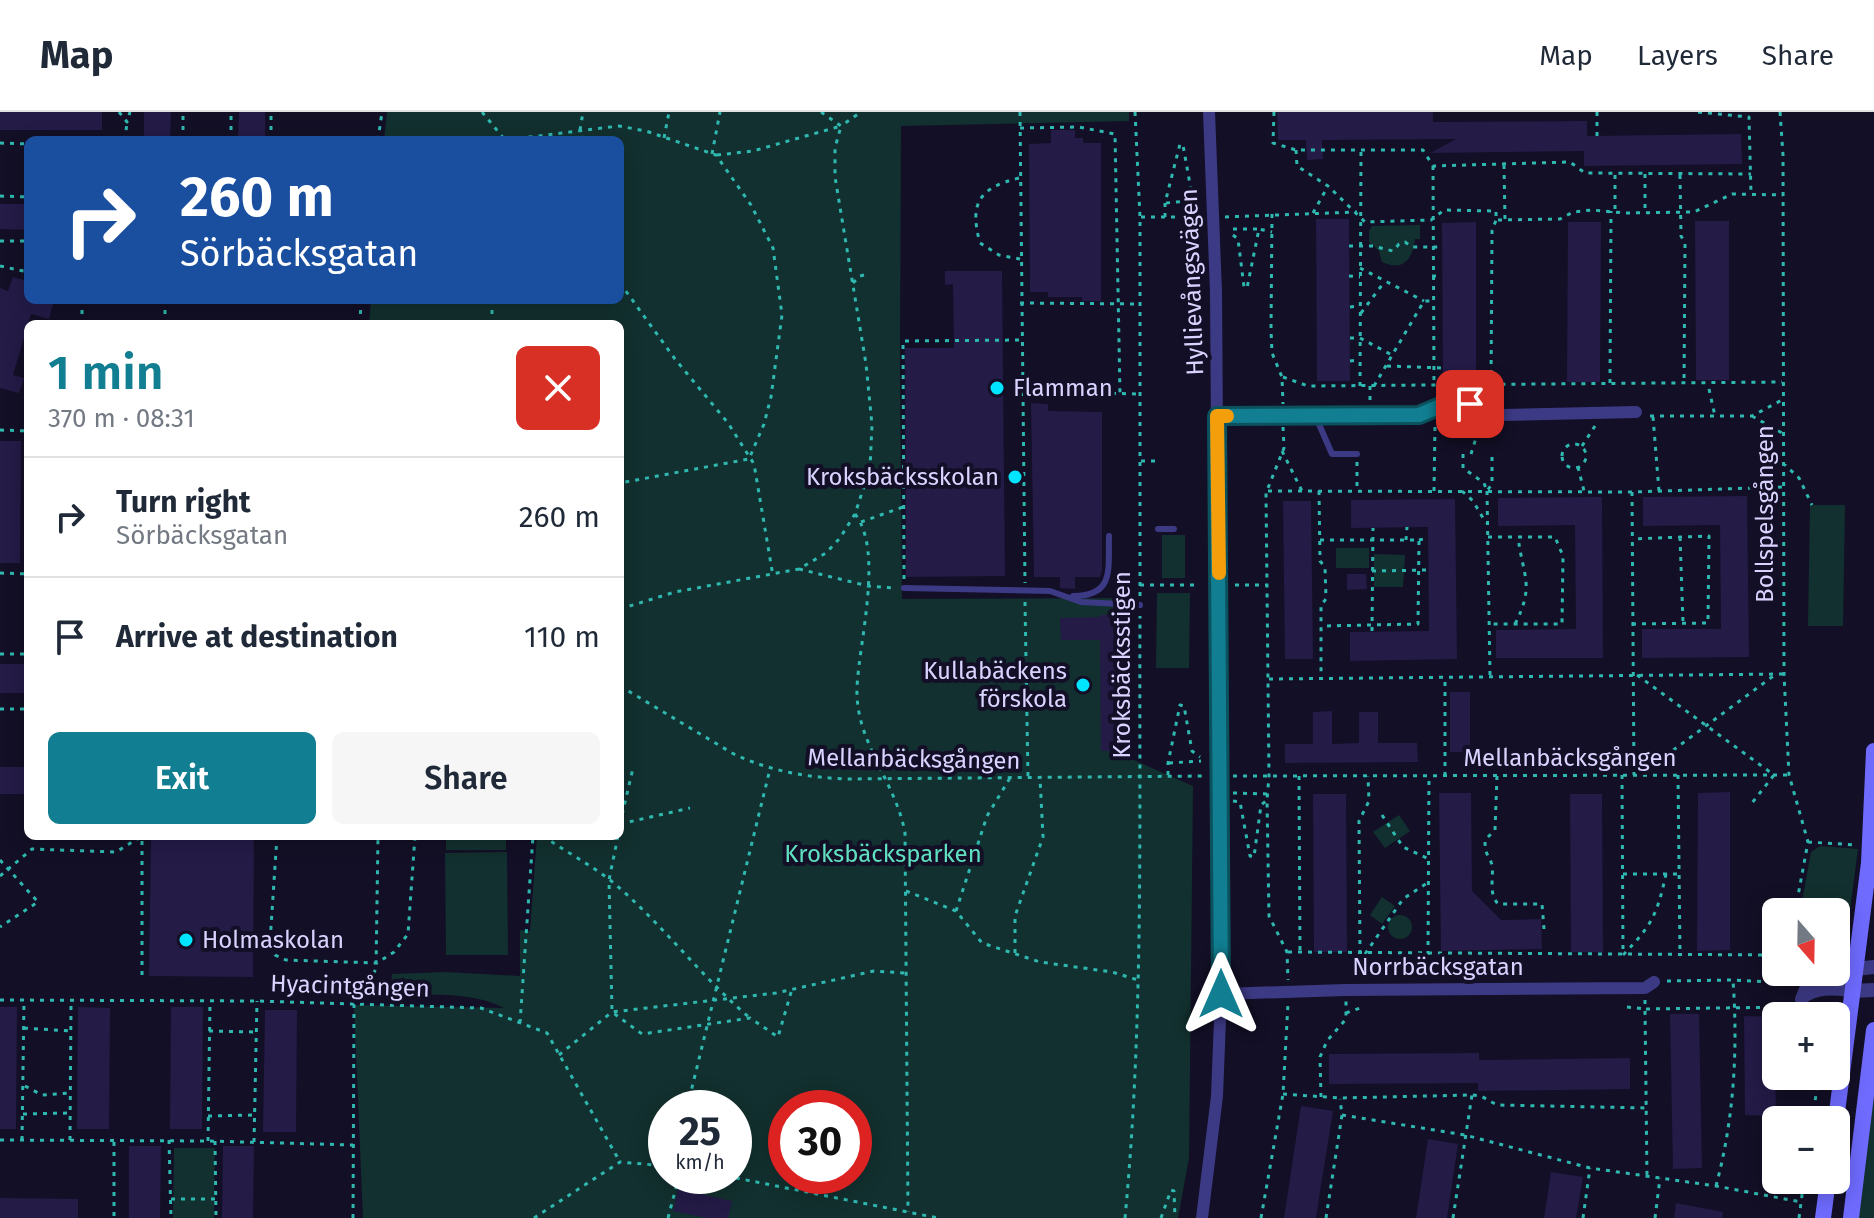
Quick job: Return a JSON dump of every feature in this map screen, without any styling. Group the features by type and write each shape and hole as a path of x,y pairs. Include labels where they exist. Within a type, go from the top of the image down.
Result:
{"main road":[{"path":"1830,1106 1856,969 1869,863 1874,751"},
{"path":"1851,1218 1874,1030"},
{"path":"1823,1218 1826,1194"}],"street":[{"name":"Hyllievångsvägen","path":"1202,1218 1217,1096 1221,994 1217,416 1209,112"},
{"path":"1217,416 1419,415 1445,404 1470,404 1503,415 1636,412"},
{"path":"1874,967 1824,975 1808,982 1801,999 1813,991 1826,989 1874,990"},
{"name":"Norrbäcksgatan","path":"1221,994 1649,985"}],"lane":[{"path":"1315,415 1332,454 1357,454"},
{"path":"1158,529 1174,529"},
{"path":"1065,597 1086,596 1103,587 1108,579 1109,536"},
{"path":"904,588 1050,591 1081,602 1140,605"}],"path":[{"path":"119,112 127,122"},
{"path":"125,136 130,112"},
{"path":"183,112 183,136"},
{"path":"231,112 231,136"},
{"path":"271,112 271,136"},
{"path":"379,136 382,112"},
{"path":"482,112 502,136"},
{"path":"581,136 583,112"},
{"path":"664,138 669,112"},
{"path":"720,112 714,154 751,205 773,248 782,315 771,397 764,424 749,459"},
{"path":"821,112 841,126"},
{"path":"535,136 619,126 714,154 753,151 841,126 861,112"},
{"path":"1020,112 1028,778"},
{"name":"Kroksbäcksstigen","path":"1125,1218 1134,1119 1138,980 1140,217 1135,112"},
{"path":"1274,112 1273,143 1296,150 1423,150 1433,166 1434,386"},
{"path":"1597,112 1597,136"},
{"path":"1698,112 1749,117 1751,194"},
{"name":"Bollspelsgången","path":"1780,112 1783,195 1784,674 1789,775 1808,842 1798,898"},
{"path":"624,607 675,592 799,569 826,553 855,514 870,468 872,425 866,364 835,177 835,148 841,126"},
{"path":"1020,128 1079,127 1115,134 1120,394"},
{"path":"0,143 24,144"},
{"path":"1165,217 1165,203 1180,144 1183,145 1191,190 1198,193"},
{"path":"1296,150 1297,166 1328,186 1365,222 1431,220 1444,210 1496,211 1492,231 1491,385"},
{"path":"1360,386 1361,150"},
{"path":"1433,166 1570,162 1585,173 1615,175 1751,174"},
{"path":"1504,165 1505,220"},
{"path":"1645,174 1645,213"},
{"path":"1610,384 1615,175"},
{"path":"1680,175 1681,236 1685,243 1684,383"},
{"path":"1020,178 996,184 979,198 973,220 980,243 999,255 1020,259"},
{"path":"1313,213 1328,186"},
{"path":"1496,220 1560,219 1573,212 1680,213 1700,211 1732,194 1783,195"},
{"path":"0,196 24,197"},
{"path":"1165,203 1198,200"},
{"path":"1258,217 1272,214 1359,214"},
{"path":"1272,214 1272,353 1283,380 1308,386 1782,382"},
{"path":"1140,217 1175,217"},
{"path":"1233,229 1272,232"},
{"path":"1233,235 1238,239 1244,287 1247,288 1259,229"},
{"path":"0,241 24,241"},
{"path":"1349,246 1393,251 1405,242 1412,247 1442,247"},
{"path":"0,266 24,271"},
{"path":"1360,268 1424,301 1432,301"},
{"path":"853,283 860,276 868,274"},
{"path":"1349,276 1360,277"},
{"path":"1432,276 1442,276"},
{"path":"1360,313 1385,281"},
{"path":"624,289 675,359 728,423 754,464 773,576"},
{"path":"1370,405 1372,386 1424,301"},
{"path":"1020,303 1140,304"},
{"path":"1350,307 1360,306"},
{"path":"1433,308 1442,308"},
{"path":"1433,337 1443,337"},
{"path":"1350,338 1360,338 1392,355"},
{"path":"799,569 868,586 904,588 903,341 1021,340"},
{"path":"1350,361 1360,360"},
{"path":"1386,366 1443,368"},
{"path":"1709,389 1715,416"},
{"path":"1022,391 1140,394"},
{"path":"1636,412 1653,417 1752,416 1782,400"},
{"path":"1582,446 1604,413"},
{"path":"1752,416 1782,433"},
{"path":"1653,417 1659,491"},
{"path":"1471,454 1481,422"},
{"path":"1434,491 1435,425"},
{"path":"0,430 24,431"},
{"path":"1578,467 1567,466 1562,453 1570,444 1582,446"},
{"path":"1578,467 1587,458 1582,446"},
{"path":"1288,960 1269,916 1267,800 1268,491 1283,449 1302,491"},
{"path":"1463,454 1463,468 1484,483 1487,491 1490,677"},
{"path":"1487,491 1492,484 1492,454"},
{"path":"624,483 749,459"},
{"path":"1140,461 1161,461"},
{"path":"1783,463 1799,478 1812,505"},
{"path":"1578,467 1584,492"},
{"path":"1357,472 1357,491"},
{"path":"1268,491 1632,492 1783,487"},
{"path":"1319,491 1320,561 1325,567 1326,599 1321,605 1321,678"},
{"path":"1462,491 1473,501 1488,525"},
{"path":"1632,492 1636,775"},
{"path":"861,522 904,506"},
{"path":"855,514 861,522 870,554 857,689 858,715 902,815 905,833 908,1212"},
{"path":"1406,540 1407,527"},
{"path":"1372,631 1373,528"},
{"path":"1632,539 1709,536 1708,623 1632,624"},
{"path":"1488,537 1555,537 1563,556 1562,624 1489,624"},
{"path":"1515,624 1526,602 1527,576 1518,537"},
{"path":"1680,537 1683,623"},
{"path":"1320,540 1428,538"},
{"path":"1321,626 1418,624 1419,540"},
{"path":"1372,571 1429,570"},
{"path":"0,573 24,574"},
{"path":"1140,585 1198,585"},
{"path":"1235,585 1267,585"},
{"path":"1403,625 1403,631"},
{"path":"0,654 24,654"},
{"path":"1636,775 1776,674"},
{"path":"1269,679 1784,674"},
{"path":"1635,675 1774,775 1752,803"},
{"path":"1445,677 1445,776"},
{"name":"Mellanbäcksgången","path":"624,688 749,762 815,778 1182,777"},
{"path":"1168,763 1200,759 1192,751 1184,706 1180,705 1168,763 1168,776"},
{"path":"0,709 24,709"},
{"path":"624,807 633,768"},
{"path":"692,1090 770,769"},
{"path":"1622,775 1623,955"},
{"path":"1678,775 1680,955"},
{"name":"Mellanbäcksgången","path":"1254,776 1789,775"},
{"path":"1299,776 1300,954"},
{"path":"1362,954 1359,821 1369,801 1368,776"},
{"path":"1428,955 1429,776"},
{"path":"1497,776 1495,830 1485,840 1485,853 1492,862 1492,897 1498,904 1542,904 1544,929"},
{"path":"956,911 987,816 1010,778"},
{"path":"1015,953 1015,916 1043,837 1040,778"},
{"path":"1229,793 1268,794"},
{"path":"1229,801 1240,802 1250,856 1254,857 1261,805 1267,800"},
{"path":"624,823 690,808"},
{"path":"1382,815 1403,847 1429,859"},
{"path":"0,876 32,849 116,852 137,840"},
{"path":"142,840 142,975"},
{"path":"277,840 270,942 275,955 286,960 377,963 394,952 408,934 415,840"},
{"path":"353,1218 354,1005 377,963 378,840"},
{"path":"520,1023 533,840"},
{"path":"549,840 609,880 673,940 726,998 778,1037 792,989"},
{"path":"612,1012 609,880 617,840"},
{"path":"1808,842 1832,843"},
{"path":"0,860 38,902 0,927"},
{"path":"1623,874 1679,874"},
{"path":"1623,955 1653,919 1666,874"},
{"path":"1362,954 1403,899 1428,882"},
{"path":"905,891 956,911 982,943 1040,962 1112,972 1138,980"},
{"path":"1287,952 1762,955"},
{"path":"559,1055 612,1012 792,989 874,971 906,973"},
{"path":"1647,1177 1645,1009 1649,985 1733,980 1762,982"},
{"path":"1716,1186 1733,1110 1733,980"},
{"path":"1788,986 1790,995"},
{"path":"1321,1097 1320,1057 1327,1041 1346,1019 1345,990"},
{"name":"Hyacintgången","path":"0,1000 257,1001 481,1008 547,1033 620,1162"},
{"path":"22,1140 24,1000"},
{"path":"70,1140 71,1001"},
{"path":"208,1141 210,1001"},
{"path":"254,1142 257,1001"},
{"path":"1627,1007 1762,1007"},
{"path":"1261,1218 1283,1094 1288,1008"},
{"path":"1346,1013 1360,1008"},
{"path":"612,1012 642,1034 750,1018"},
{"path":"24,1028 71,1031"},
{"path":"209,1031 256,1032"},
{"path":"23,1085 42,1095 70,1093"},
{"path":"1283,1094 1340,1098 1472,1095 1481,1096 1497,1105 1648,1108"},
{"path":"1453,1218 1472,1095"},
{"path":"1326,1218 1342,1115 1340,1098"},
{"path":"23,1114 70,1113"},
{"path":"208,1116 255,1115"},
{"path":"1342,1115 1465,1135 1590,1168 1801,1202"},
{"path":"0,1140 353,1145"},
{"path":"114,1140 114,1218"},
{"path":"169,1140 171,1218"},
{"path":"215,1141 216,1218"},
{"path":"534,1218 620,1162 648,1164"},
{"path":"1583,1218 1590,1168"},
{"path":"1655,1218 1660,1178"},
{"path":"752,1181 938,1218"},
{"path":"1161,1218 1171,1190 1174,1191 1175,1218"},
{"path":"668,1218 674,1194"},
{"path":"1799,1218 1802,1194"},
{"path":"171,1199 217,1199"}],"green space":[{"name":"Kroksbäcksparken","path":"387,112 1129,112 1129,121 901,126 902,599 1129,598 1127,757 1193,786 1189,1158 1178,1218 363,1218 354,1005 504,1008 463,996 390,996 392,974 444,972 520,976 520,930 530,931 537,840 624,840 624,320 369,320 371,304 624,304 624,136 384,136"},
{"path":"1420,225 1420,239 1415,239 1409,258 1401,264 1382,262 1379,251 1369,242 1372,226"},
{"path":"1810,505 1845,505 1843,626 1808,626"},
{"path":"1162,535 1185,535 1185,578 1162,578"},
{"path":"1336,548 1369,548 1369,568 1336,568"},
{"path":"1374,554 1405,555 1403,587 1374,587"},
{"path":"1157,593 1190,593 1189,668 1156,668"},
{"path":"1399,815 1410,831 1385,848 1373,832"},
{"path":"446,840 506,840 506,850 446,850"},
{"path":"1820,846 1858,849 1850,910 1850,898 1803,898 1811,852"},
{"path":"507,852 508,955 446,955 445,853"},
{"path":"1382,897 1395,906 1382,924 1370,915"},
{"path":"1395,915 1405,915 1412,922 1412,932 1405,939 1395,939 1388,932 1388,922"},
{"path":"1874,1093 1874,1218 1857,1218"},
{"path":"174,1148 215,1148 214,1218 173,1218"}],"building":[{"path":"0,112 102,112 102,130 0,130"},
{"path":"144,112 171,112 170,136 144,136"},
{"path":"239,112 265,112 265,136 238,136"},
{"path":"1277,112 1433,112 1433,122 1587,121 1587,136 1741,134 1742,164 1584,166 1584,151 1430,153 1456,139 1322,140 1323,159 1307,160 1306,140 1278,140"},
{"path":"1051,130 1075,130 1075,138 1083,138 1083,143 1101,143 1101,301 1082,301 1082,297 1048,297 1048,292 1030,292 1029,144 1051,143"},
{"path":"0,204 24,204 24,230 0,229"},
{"path":"1316,219 1349,219 1350,381 1317,381"},
{"path":"1695,221 1729,221 1729,380 1696,380"},
{"path":"1476,222 1476,382 1443,383 1442,223"},
{"path":"1568,222 1601,222 1600,382 1567,382"},
{"path":"945,271 1002,271 1005,576 906,577 905,348 954,348 953,284 945,285"},
{"path":"13,277 24,280 24,304 53,304 49,319 31,314 29,320 24,320 24,338 13,375 24,378 19,393 0,388 0,288 8,291"},
{"path":"1031,403 1048,404 1048,411 1102,412 1102,571 1100,577 1075,577 1075,589 1060,588 1060,577 1034,577"},
{"path":"0,441 21,441 20,563 0,563"},
{"path":"1747,496 1749,657 1642,658 1642,629 1721,629 1720,525 1643,526 1643,497"},
{"path":"1602,497 1603,658 1496,658 1496,630 1576,629 1575,525 1498,526 1498,498"},
{"path":"1455,499 1457,659 1350,661 1350,632 1429,631 1428,527 1351,528 1351,500"},
{"path":"1283,501 1311,501 1313,659 1285,659"},
{"path":"1347,574 1366,574 1367,589 1347,590"},
{"path":"1122,615 1122,751 1101,751 1100,640 1061,640 1060,618"},
{"path":"0,664 24,664 24,693 0,693"},
{"path":"1450,692 1470,692 1470,752 1450,752"},
{"path":"1332,711 1332,744 1359,743 1359,712 1378,712 1378,743 1417,743 1418,762 1285,763 1285,744 1313,744 1313,712"},
{"path":"0,767 24,767 24,794 0,794"},
{"path":"1730,792 1730,950 1697,951 1698,793"},
{"path":"1439,793 1471,793 1472,891 1501,920 1541,919 1542,949 1441,951"},
{"path":"1313,794 1346,794 1347,952 1314,952"},
{"path":"1570,794 1602,794 1603,952 1571,952"},
{"path":"151,840 254,840 253,977 149,976"},
{"path":"0,1007 17,1007 16,1129 0,1129"},
{"path":"78,1007 110,1008 109,1129 77,1129"},
{"path":"171,1007 203,1007 202,1129 170,1129"},
{"path":"265,1010 297,1010 296,1132 263,1132"},
{"path":"1670,1014 1699,1014 1702,1168 1673,1169"},
{"path":"1744,1016 1762,1017 1762,1090 1775,1090 1776,1106 1762,1106 1762,1116 1745,1115"},
{"path":"1479,1053 1479,1060 1630,1058 1630,1089 1478,1091 1478,1083 1329,1084 1329,1054"},
{"path":"1301,1106 1333,1111 1316,1218 1284,1218"},
{"path":"1428,1139 1458,1144 1447,1218 1416,1218"},
{"path":"129,1146 161,1146 160,1218 129,1218"},
{"path":"223,1146 254,1146 253,1218 222,1218"},
{"path":"1551,1172 1583,1177 1576,1218 1544,1218"},
{"path":"677,1194 700,1194 732,1201 728,1218 707,1218 673,1211"},
{"path":"0,1198 78,1199 78,1218 0,1218"},
{"path":"1676,1203 1723,1212 1722,1218 1674,1218"}],"slow traffic":[{"path":"1219,573 1217,416 1227,416"}],"place":[{"name":"Flamman","path":"997,388"},
{"name":"Kroksbäcksskolan","path":"1015,477"},
{"name":"Kullabäckens förskola","path":"1083,685"},
{"name":"Holmaskolan","path":"186,940"}],"route":[{"path":"1221,994 1217,416 1419,415 1445,404 1470,404"}]}
